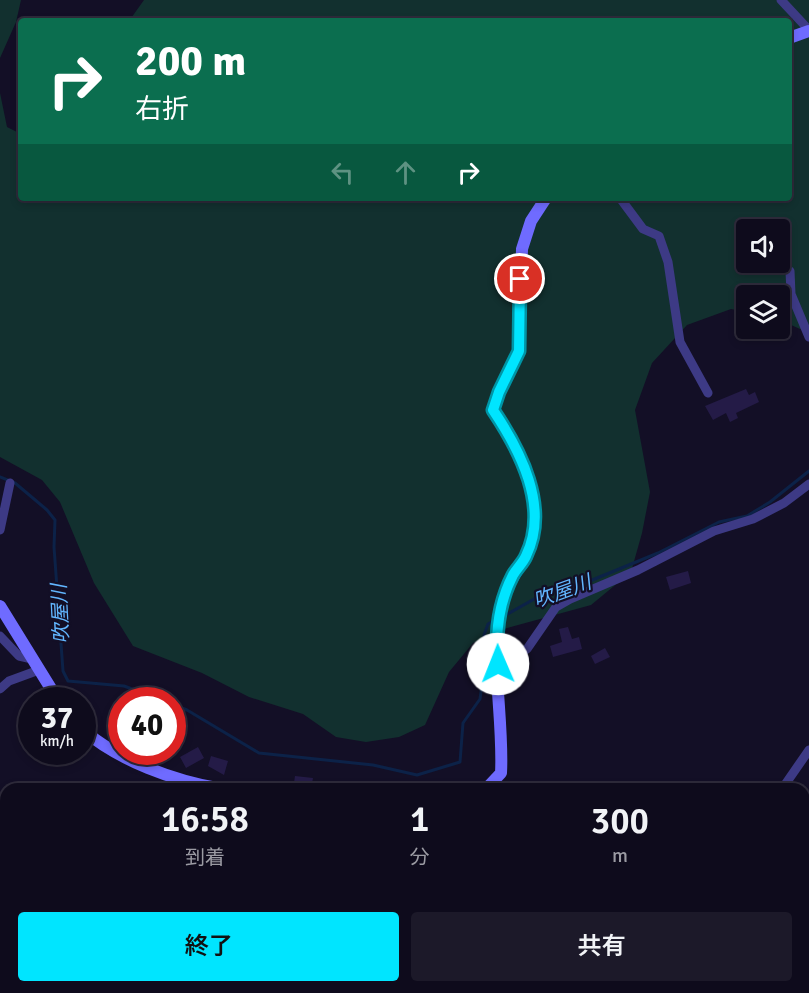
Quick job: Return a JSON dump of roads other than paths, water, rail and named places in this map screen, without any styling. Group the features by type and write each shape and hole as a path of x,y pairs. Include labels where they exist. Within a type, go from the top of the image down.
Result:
{"street":[{"path":"781,0 809,30 792,37"},
{"path":"492,783 501,773 502,726 496,647 501,603 514,574 526,556 533,537 533,515 524,463 493,410 519,351 522,249 531,221 544,201"},
{"path":"622,201 643,229 659,236 668,262 680,342 708,393"},
{"path":"790,271 791,294 809,338"},
{"path":"0,530 10,483"},
{"path":"498,664 527,649 556,607 638,570 714,531 753,519 784,503 809,484"},
{"path":"0,606 50,687"},
{"path":"0,636 19,656 32,658"},
{"path":"0,689 9,681 39,670"},
{"path":"96,738 136,762 194,783"},
{"path":"786,783 809,750"}],"waterway":[{"name":"吹屋川","path":"504,616 545,593 585,583 658,553 719,522 747,516 770,502 809,471"},
{"name":"吹屋川","path":"0,477 15,483 47,510 55,520 54,547 63,671 68,681 127,687"},
{"name":"吹屋川","path":"186,710 259,753 373,765 417,775 460,762 463,723 480,699 484,669 484,635 488,624 495,620"}]}
